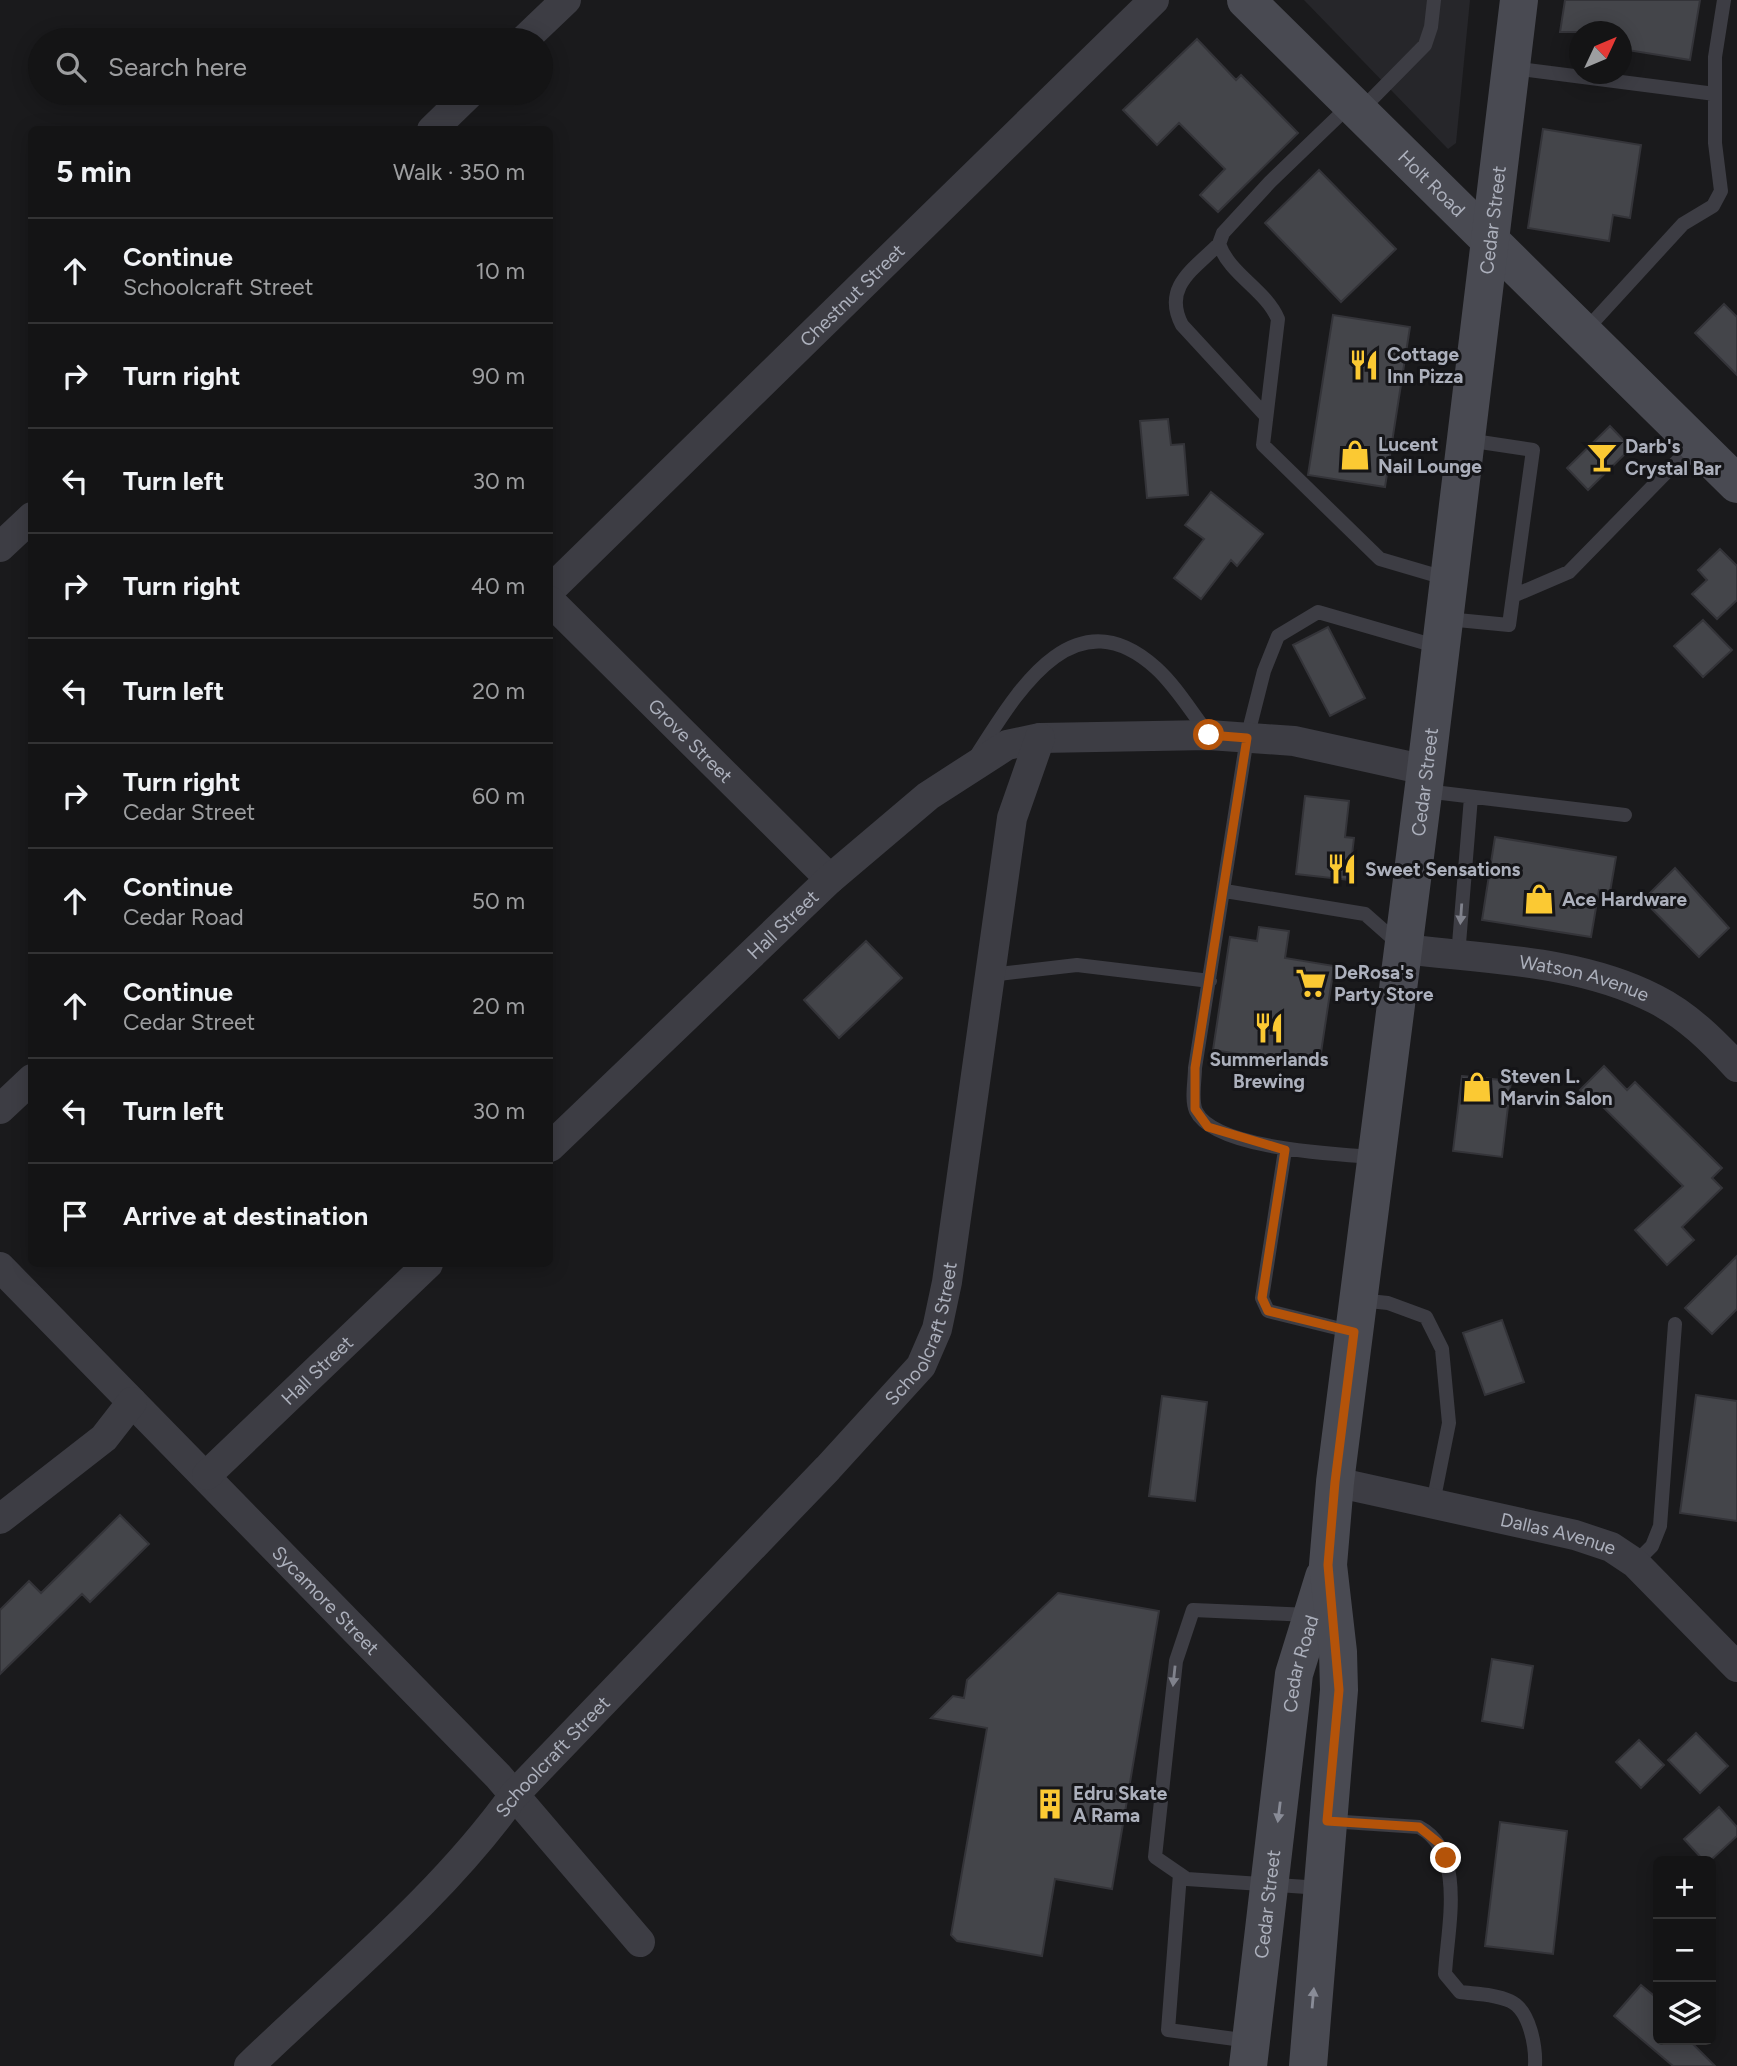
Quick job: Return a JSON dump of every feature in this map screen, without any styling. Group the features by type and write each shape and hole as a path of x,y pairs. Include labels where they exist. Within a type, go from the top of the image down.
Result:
{"main road":[{"name":"Cedar Street","path":"1328,1565 1335,1482 1425,781 1519,0"},
{"name":"Holt Road","path":"1260,9 1355,108 1737,484"},
{"name":"Cedar Road","path":"1327,1821 1339,1690 1323,1616 1328,1565"},
{"name":"Cedar Road","path":"1287,1744 1294,1674 1323,1616"},
{"name":"Cedar Street","path":"1250,2054 1287,1744"},
{"path":"1308,2066 1327,1821"}],"street":[{"path":"537,28 566,0"},
{"name":"Chestnut Street","path":"553,587 1154,0"},
{"path":"436,126 458,105"},
{"path":"0,547 28,521"},
{"name":"Grove Street","path":"553,604 830,879"},
{"path":"1040,738 1209,735 1294,741 1425,781"},
{"name":"Hall Street","path":"553,1144 830,879 929,796 970,766 1007,745 1040,738"},
{"name":"Schoolcraft Street","path":"249,2066 442,1881 514,1795 819,1478 921,1366 937,1329 947,1282 1013,818 1040,738"},
{"name":"Watson Avenue","path":"1403,949 1581,972 1655,999 1683,1016 1737,1067"},
{"path":"0,1109 28,1083"},
{"name":"Sycamore Street","path":"0,1267 207,1475 514,1795 640,1942"},
{"name":"Hall Street","path":"207,1475 425,1267"},
{"path":"0,1519 104,1438 132,1402"},
{"name":"Dallas Avenue","path":"1335,1482 1575,1535 1611,1546 1635,1563 1737,1667"}],"lane":[{"path":"1265,415 1182,324 1173,308 1174,294 1182,281 1219,244 1223,233 1270,182 1425,45 1431,27 1434,0"},
{"path":"1583,333 1683,224 1713,206 1721,191 1715,144 1715,57 1724,0"},
{"path":"1510,68 1715,94"},
{"path":"1219,244 1223,257 1272,305 1278,319 1263,445 1271,457 1380,559 1449,579"},
{"path":"1377,1157 1285,1150 1208,1127 1195,1109 1195,1068 1247,738 1264,671 1278,636 1318,612 1442,633 1509,625 1532,450 1465,440"},
{"path":"1513,596 1569,572 1695,443"},
{"path":"970,766 1017,691 1050,658 1084,640 1124,646 1156,668 1209,735"},
{"path":"1425,781 1471,797 1625,816"},
{"path":"1458,956 1471,797"},
{"path":"1225,891 1365,914 1403,949"},
{"path":"990,975 1077,965 1210,981"},
{"path":"1285,1150 1262,1298 1268,1311 1356,1316 1388,1303 1426,1317 1442,1349 1449,1423 1433,1503"},
{"path":"1635,1563 1652,1546 1660,1526 1675,1324"},
{"path":"1322,1888 1270,1882 1187,1879 1155,1857 1176,1661 1194,1610 1323,1616"},
{"path":"1327,1821 1419,1827 1440,1844 1446,1858 1449,1888 1445,1975 1460,1992 1512,2001 1524,2015 1536,2049 1535,2066"},
{"path":"1180,1874 1168,2030 1250,2054"}],"shaded area":[{"path":"1304,0 1470,0 1456,143 1448,149"}],"building":[{"path":"1565,0 1700,0 1690,60 1632,51 1632,21 1569,21 1569,32 1560,32"},
{"path":"1197,39 1236,80 1241,75 1298,133 1218,212 1200,195 1225,169 1179,123 1157,145 1123,110"},
{"path":"1543,129 1641,145 1630,218 1613,215 1609,241 1528,228"},
{"path":"1319,170 1396,249 1341,302 1265,223"},
{"path":"1724,304 1737,317 1737,375 1695,333"},
{"path":"1333,315 1410,327 1385,487 1308,475"},
{"path":"1168,419 1171,445 1184,444 1188,495 1147,498 1140,421"},
{"path":"1610,426 1631,448 1588,490 1567,468"},
{"path":"1211,492 1263,534 1237,566 1231,560 1201,599 1174,578 1204,539 1185,525"},
{"path":"1720,549 1737,566 1737,600 1717,619 1692,594 1707,580 1698,570"},
{"path":"1703,620 1732,650 1703,677 1674,646"},
{"path":"1328,627 1365,698 1330,716 1293,645"},
{"path":"1305,796 1349,801 1345,837 1354,838 1349,880 1296,874"},
{"path":"1495,837 1616,857 1610,892 1599,890 1591,937 1482,920"},
{"path":"1675,868 1729,928 1699,957 1643,900"},
{"path":"1259,927 1289,931 1285,958 1334,966 1319,1066 1213,1050 1230,937 1257,941"},
{"path":"866,941 902,978 839,1038 804,1000"},
{"path":"1604,1066 1627,1090 1635,1082 1722,1168 1712,1178 1722,1188 1682,1227 1694,1240 1667,1265 1635,1230 1683,1186 1600,1104 1596,1107 1580,1090"},
{"path":"1462,1076 1511,1081 1502,1157 1453,1151"},
{"path":"1737,1256 1737,1309 1712,1334 1685,1308"},
{"path":"1502,1320 1524,1382 1485,1395 1463,1333"},
{"path":"1696,1395 1737,1401 1737,1521 1680,1513"},
{"path":"1162,1396 1207,1402 1195,1501 1149,1496"},
{"path":"120,1515 149,1544 90,1602 82,1594 0,1674 0,1610 29,1581 41,1593"},
{"name":"Edru Skate A Rama","path":"1058,1593 1159,1611 1112,1889 1055,1879 1042,1956 957,1941 951,1935 987,1728 931,1718 953,1696 964,1698 967,1680"},
{"path":"1492,1659 1533,1666 1523,1728 1482,1721"},
{"path":"1696,1733 1728,1766 1700,1793 1668,1760"},
{"path":"1639,1740 1664,1765 1641,1788 1616,1762"},
{"path":"1719,1807 1737,1827 1737,1836 1715,1856 1699,1856 1684,1839"},
{"path":"1500,1822 1567,1831 1553,1954 1485,1946"},
{"path":"1641,1985 1653,1995 1653,2045 1694,2045 1715,2066 1673,2066 1614,2016"}],"place":[{"name":"Cottage Inn Pizza","path":"1364,365"},
{"name":"Lucent Nail Lounge","path":"1355,455"},
{"name":"Darb's Crystal Bar","path":"1602,457"},
{"name":"Sweet Sensations","path":"1342,869"},
{"name":"Ace Hardware","path":"1539,899"},
{"name":"DeRosa's Party Store","path":"1311,983"},
{"name":"Summerlands Brewing","path":"1269,1028"},
{"name":"Steven L. Marvin Salon","path":"1477,1087"},
{"name":"Edru Skate A Rama","path":"1050,1804"}],"route":[{"path":"1209,735 1247,738 1222,911 1195,1068 1195,1109 1208,1127 1285,1150 1262,1298 1268,1311 1354,1332 1335,1482 1328,1565 1338,1652 1339,1690 1327,1821 1419,1827 1430,1833 1440,1844 1446,1858"}]}
